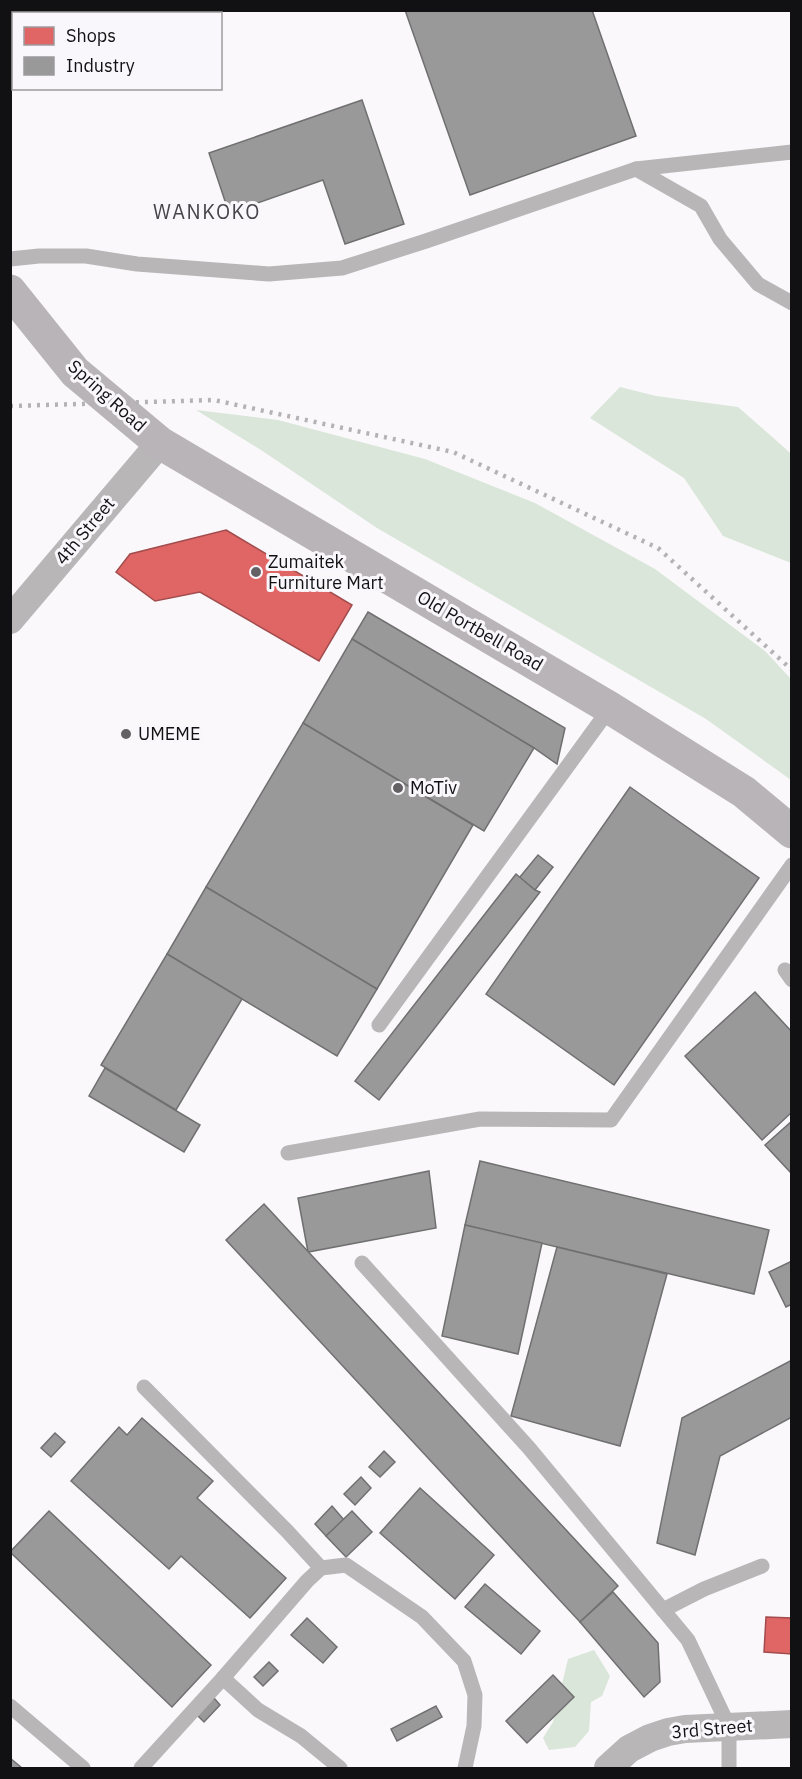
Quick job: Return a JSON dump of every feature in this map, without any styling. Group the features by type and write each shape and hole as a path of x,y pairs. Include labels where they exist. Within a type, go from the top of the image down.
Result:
{"main road":[{"name":"Spring Road","path":"10,291 75,372 160,443"},
{"name":"Old Portbell Road","path":"160,443 610,708 744,792 792,832"}],"street":[{"name":"4th Street","path":"10,620 160,443"},
{"name":"3rd Street","path":"608,1768 629,1749 668,1732 685,1729 792,1724"}],"lane":[{"path":"10,259 39,255 86,256 137,264 269,274 342,268 636,169 792,152"},
{"path":"636,169 701,206 726,246 758,284 792,303"},
{"path":"379,1025 610,708"},
{"path":"288,1152 480,1119 611,1120 792,865"},
{"path":"362,1263 529,1448 688,1640 729,1727 729,1768"},
{"path":"144,1387 321,1568"},
{"path":"141,1768 307,1581 321,1568 346,1565 422,1617 464,1660 475,1695 474,1726 465,1768"},
{"path":"663,1610 704,1589 762,1566"},
{"path":"223,1678 258,1710 301,1736 340,1768"},
{"path":"10,1706 83,1768"}],"green space":[{"path":"620,387 656,396 738,407 792,455 791,563 723,536 684,478 590,418"},
{"path":"196,410 278,420 425,459 535,503 655,569 765,651 791,679 791,780 706,719 377,528 261,450"},
{"path":"594,1650 610,1676 602,1696 591,1702 589,1731 575,1747 549,1750 543,1738 553,1722 568,1659"}],"building: Shops":[{"path":"226,530 352,605 319,661 200,592 155,601 116,572 130,554"},
{"path":"766,1617 792,1618 792,1654 764,1652"}],"building: Industry":[{"path":"143,10 169,10 165,12 144,12"},
{"path":"405,10 592,10 636,136 470,195"},
{"path":"362,100 404,224 345,244 323,180 229,213 209,153"},
{"path":"368,612 565,728 557,764 352,639"},
{"path":"352,639 534,748 484,831 303,723"},
{"path":"303,723 473,825 377,989 206,887"},
{"path":"630,787 759,878 614,1085 486,994"},
{"path":"538,855 553,867 535,890 519,878"},
{"path":"516,874 540,892 379,1100 355,1081"},
{"path":"206,887 377,989 337,1056 167,954"},
{"path":"167,954 242,999 176,1110 101,1065"},
{"path":"755,992 792,1032 792,1112 762,1140 685,1056"},
{"path":"105,1068 200,1125 184,1152 89,1096"},
{"path":"792,1121 792,1174 765,1145"},
{"path":"480,1161 769,1230 754,1294 465,1225"},
{"path":"429,1171 436,1228 308,1252 298,1198"},
{"path":"264,1204 618,1586 580,1622 226,1240"},
{"path":"465,1225 542,1243 518,1354 442,1336"},
{"path":"557,1247 667,1274 620,1446 511,1416"},
{"path":"792,1261 792,1304 786,1307 769,1272"},
{"path":"792,1360 792,1417 720,1456 695,1555 657,1543 682,1418"},
{"path":"142,1418 213,1481 197,1498 286,1578 250,1618 181,1556 169,1569 71,1481 119,1427 127,1435"},
{"path":"55,1433 65,1442 51,1457 41,1448"},
{"path":"384,1451 395,1462 380,1477 369,1467"},
{"path":"361,1477 371,1488 355,1505 344,1494"},
{"path":"420,1488 494,1555 455,1599 380,1533"},
{"path":"332,1506 344,1520 326,1536 315,1524"},
{"path":"49,1511 211,1665 172,1707 10,1552"},
{"path":"352,1511 372,1532 346,1557 326,1536"},
{"path":"485,1584 540,1631 521,1654 465,1607"},
{"path":"613,1592 658,1643 660,1682 644,1697 580,1622"},
{"path":"307,1618 337,1647 323,1663 291,1635"},
{"path":"269,1662 278,1671 263,1686 254,1677"},
{"path":"553,1675 574,1697 527,1743 506,1721"},
{"path":"214,1698 220,1705 204,1722 197,1715"},
{"path":"436,1706 442,1717 397,1741 391,1729"},
{"path":"10,1758 22,1768 10,1768"}],"railway":[{"path":"10,406 214,400 453,452 658,548 792,670"}],"place":[{"name":"Zumaitek Furniture Mart","path":"256,572"},
{"name":"UMEME","path":"126,734"},
{"name":"MoTiv","path":"398,788"}],"district":[{"name":"WANKOKO","path":"207,212"}]}
